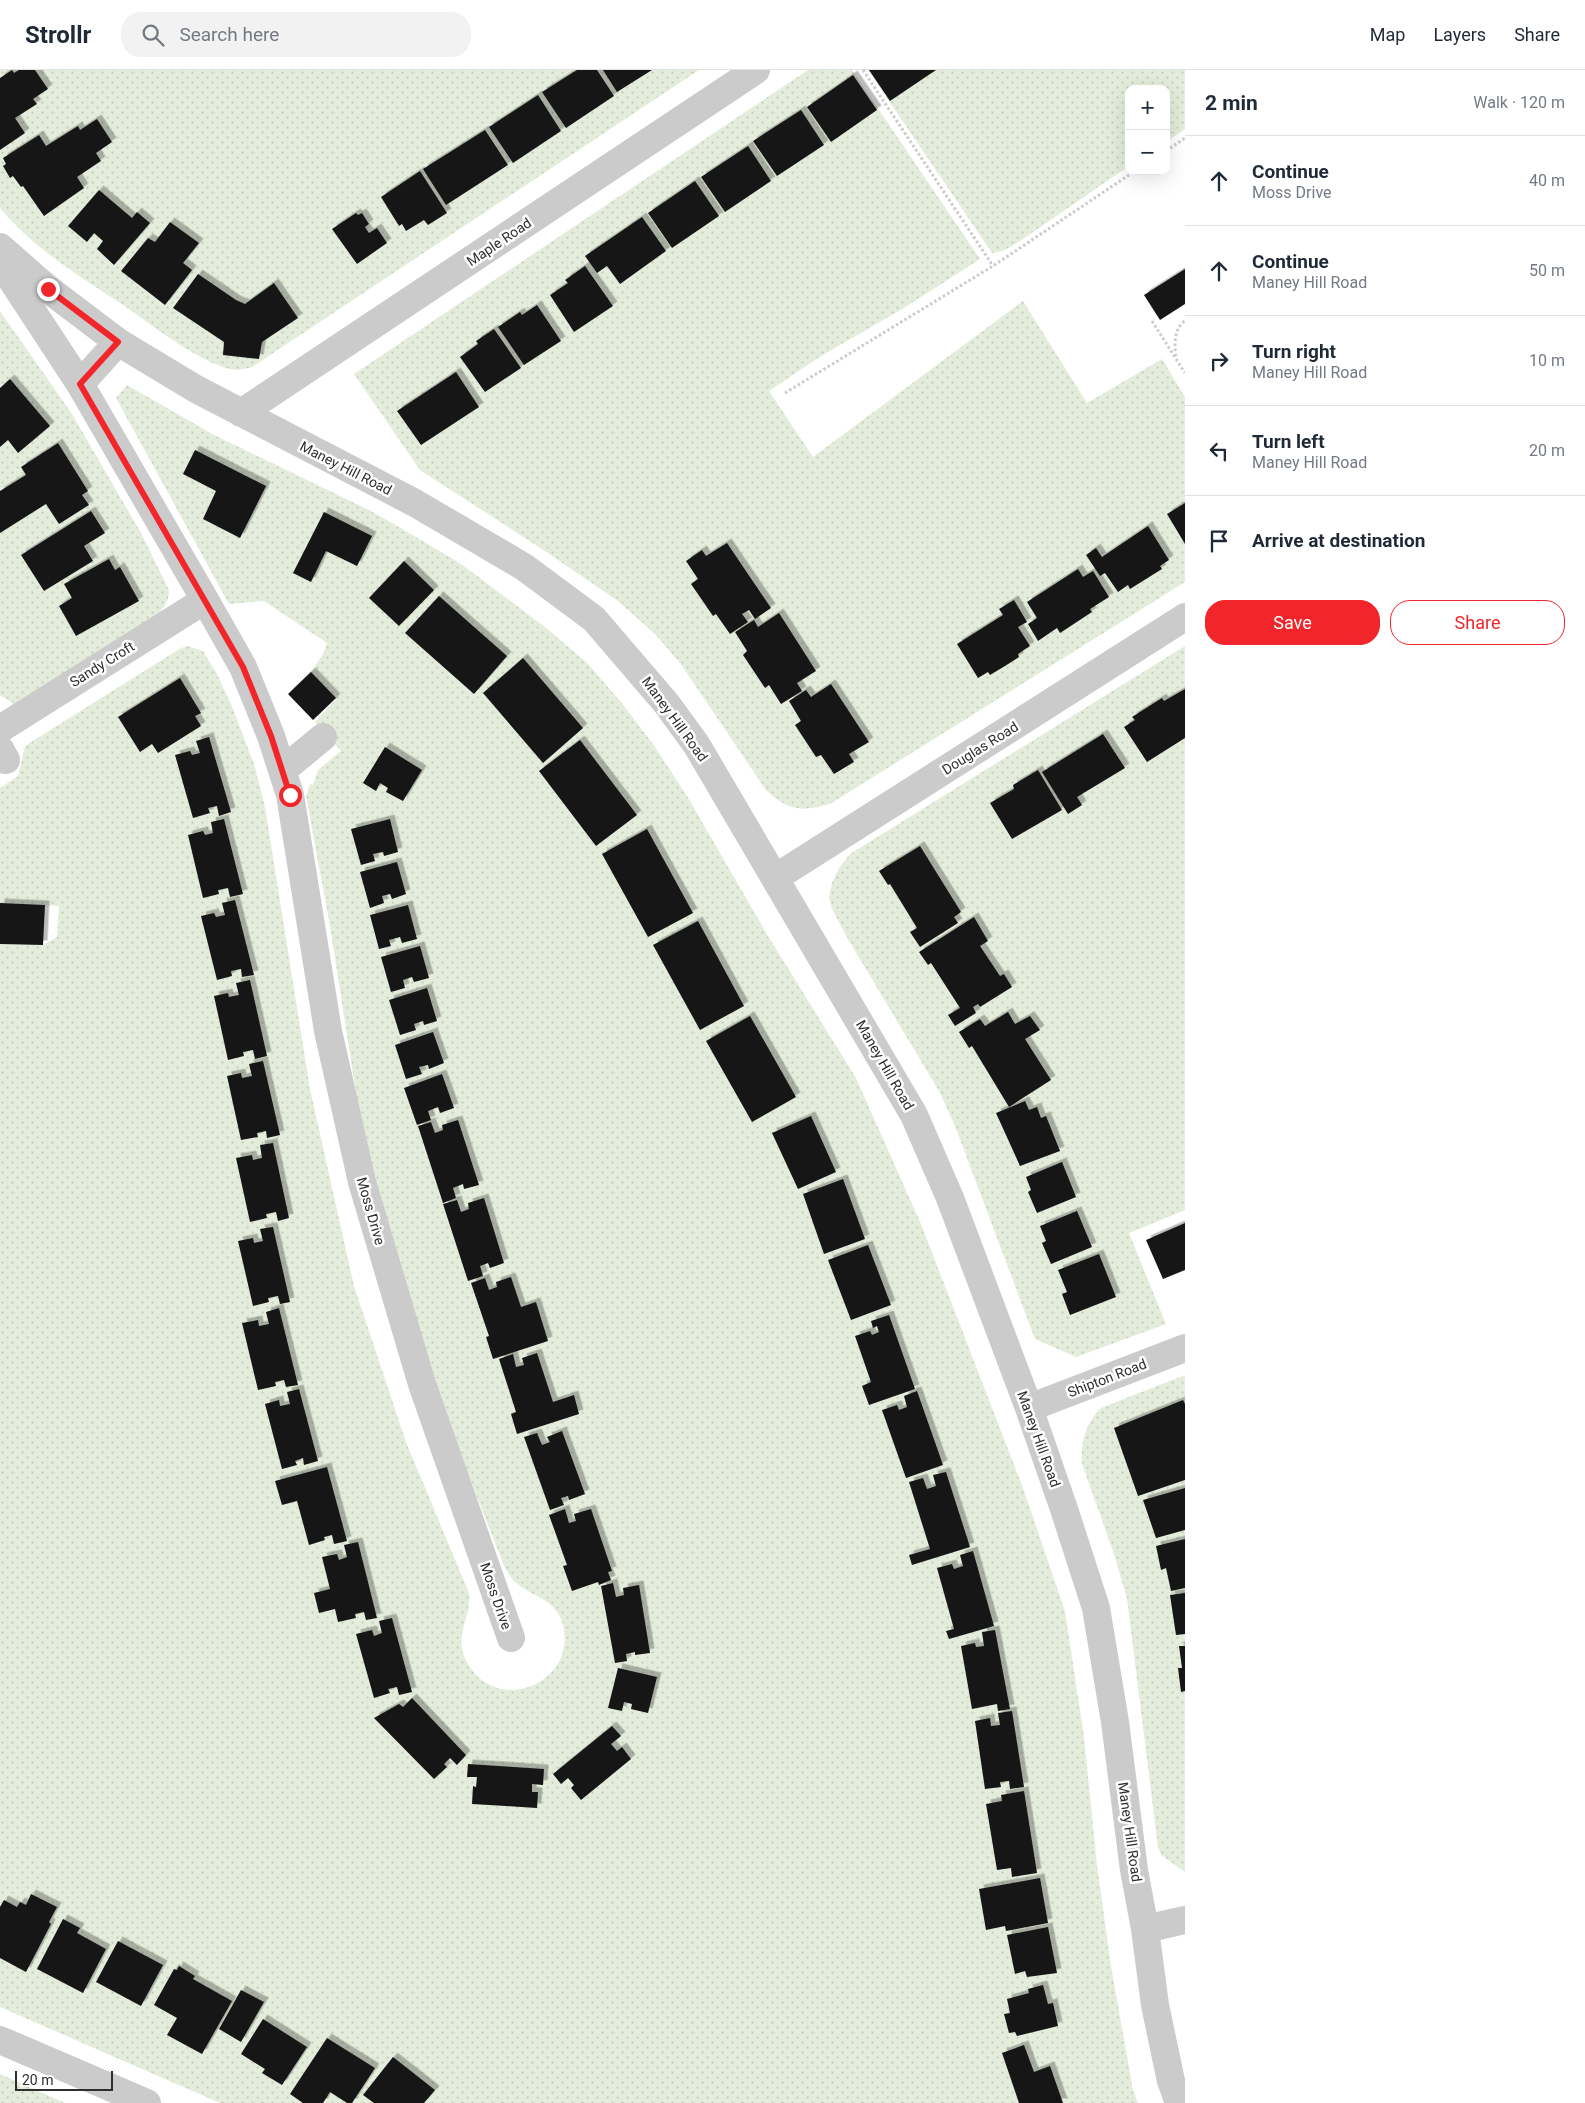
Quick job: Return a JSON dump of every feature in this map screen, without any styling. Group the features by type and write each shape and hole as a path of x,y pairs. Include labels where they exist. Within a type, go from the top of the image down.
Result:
{"street":[{"name":"Maple Road","path":"241,413 756,70"},
{"name":"Maney Hill Road","path":"0,247 48,289 118,342 196,389 415,503 524,567 594,619 666,702 696,744 914,1115 950,1198 1029,1408 1096,1608 1115,1722 1134,1870 1145,1929 1155,2005 1171,2081 1179,2103"},
{"path":"0,262 80,384 205,600"},
{"path":"80,384 118,342"},
{"name":"Sandy Croft","path":"0,729 205,600"},
{"name":"Moss Drive","path":"205,600 243,667 290,795 328,1030 362,1182 422,1384 511,1638"},
{"name":"Douglas Road","path":"775,878 1185,617"},
{"path":"282,770 323,737"},
{"name":"Shipton Road","path":"1029,1408 1185,1348"},
{"path":"1145,1929 1185,1920"},
{"path":"0,2040 147,2103"}],"path":[{"path":"863,70 993,266"},
{"path":"1170,148 1185,138"},
{"path":"785,393 993,266 1129,175"},
{"path":"1152,321 1185,373"},
{"path":"1176,357 1174,342 1182,323 1185,321"}],"green space":[{"path":"0,70 699,70 252,367 238,370 210,362 174,341 77,275 29,238 0,208"},
{"path":"808,70 852,70 980,259 904,308 821,356 769,391 813,457 1023,301 1087,403 1162,359 1185,397 1185,582 830,804 803,809 788,806 766,790 680,663 655,634 618,601 420,470 354,374"},
{"path":"868,70 1185,70 1185,129 1170,139 1170,85 1125,85 1125,169 1020,241 1003,251 992,253"},
{"path":"0,311 72,414 141,533 169,590 166,604 157,614 16,705 0,695"},
{"path":"127,385 214,435 371,511 461,564 545,627 587,663 621,702 653,744 687,796 768,936 856,1078 921,1224 1023,1488 1065,1611 1084,1737 1097,1865 1111,1966 1133,2090 1138,2103 220,2103 0,2007 0,944 43,945 57,937 59,906 0,903 0,788 18,776 25,746 181,648 188,646 203,651 217,674 233,709 254,764 265,807 310,1089 354,1286 406,1442 469,1593 468,1609 461,1640 464,1656 477,1676 494,1687 513,1690 532,1686 548,1676 559,1661 565,1641 561,1619 557,1612 546,1601 514,1581 505,1568 431,1380 385,1224 357,1099 329,920 306,796 310,784 313,785 318,770 341,751 315,722 336,699 311,672 323,654 327,643 264,601 229,604 116,398"},
{"path":"1185,646 1185,1210 1129,1233 1166,1324 1076,1357 1035,1339 955,1126 939,1091 848,939 832,909 829,897 832,883 839,868 850,854"},
{"path":"1185,1375 1185,1872 1161,1855 1158,1847 1127,1599 1115,1557 1082,1464 1082,1449 1085,1434 1091,1420 1101,1408"},
{"path":"0,2074 65,2103 0,2103"}],"building":[{"path":"12,70 14,73 19,70 35,70 48,89 33,99 37,104 15,118 25,133 0,150 0,78"},
{"path":"577,70 597,70 614,96 566,128 542,92"},
{"path":"603,70 652,70 617,92"},
{"path":"869,70 936,70 890,101"},
{"path":"853,75 877,110 831,142 807,107"},
{"path":"538,95 561,131 513,163 489,127"},
{"path":"801,110 824,145 777,176 753,141"},
{"path":"97,119 112,142 96,153 101,161 77,177 84,188 44,216 23,186 21,187 13,176 10,178 3,166 6,164 3,158 39,135 46,146 78,126 80,130"},
{"path":"485,130 508,165 446,205 423,169"},
{"path":"748,146 771,181 725,212 701,177"},
{"path":"420,171 447,213 428,225 424,220 406,231 402,224 399,226 381,197"},
{"path":"695,181 719,216 672,248 648,213"},
{"path":"99,190 132,218 137,212 150,223 114,265 97,249 103,241 94,233 87,242 68,226"},
{"path":"356,213 358,215 362,213 369,224 365,227 369,233 377,228 387,243 357,264 332,229"},
{"path":"642,217 666,251 620,284 607,266 597,273 585,256"},
{"path":"170,222 199,243 183,263 192,270 165,305 121,271 148,238 155,242"},
{"path":"585,266 613,306 574,332 550,295 568,283 565,280"},
{"path":"1185,269 1185,304 1160,320 1144,295"},
{"path":"198,274 245,304 274,283 298,318 262,342 259,359 223,355 224,342 173,308"},
{"path":"537,305 561,341 524,365 498,327 520,312 522,315"},
{"path":"494,329 521,368 485,392 460,357 478,344 476,341"},
{"path":"456,372 479,407 421,445 397,411"},
{"path":"10,379 50,426 18,453 8,440 0,447 0,388"},
{"path":"58,443 88,491 82,495 89,505 59,524 46,504 0,533 0,491 26,475 21,467"},
{"path":"195,450 266,486 240,538 203,519 216,491 183,474"},
{"path":"1185,503 1185,544 1167,514"},
{"path":"91,511 105,533 84,546 93,561 44,591 21,555"},
{"path":"324,512 372,536 357,566 326,551 311,582 293,573"},
{"path":"1148,526 1169,560 1160,566 1162,569 1130,589 1128,585 1118,592 1105,573 1100,576 1086,555 1096,548 1102,557"},
{"path":"727,543 771,608 755,619 749,610 742,614 748,622 730,634 716,614 713,616 691,584 698,579 686,561 702,550 706,556"},
{"path":"109,559 115,570 120,567 139,601 76,636 59,606 72,598 64,584"},
{"path":"404,561 434,590 399,626 369,598"},
{"path":"1078,569 1083,577 1093,571 1109,597 1090,609 1092,612 1060,633 1057,628 1038,641 1028,624 1037,618 1027,602"},
{"path":"439,596 507,656 474,694 405,633"},
{"path":"1014,600 1027,622 1018,627 1030,646 1018,654 1019,657 1005,666 990,675 988,672 978,678 957,644 1003,615 999,609"},
{"path":"779,613 816,671 797,683 802,691 781,704 769,685 765,688 743,655 747,651 735,632 754,620 758,627"},
{"path":"523,658 583,728 543,763 483,693"},
{"path":"311,672 336,698 313,720 288,694"},
{"path":"180,678 201,713 195,716 201,726 158,753 152,744 140,752 118,717"},
{"path":"831,684 869,742 849,754 854,762 834,774 821,755 816,757 795,725 801,721 789,701 806,690 811,697"},
{"path":"1185,689 1185,738 1147,762 1124,727 1135,720 1132,717 1162,698 1164,701"},
{"path":"1103,734 1125,768 1077,797 1082,805 1068,814 1042,772"},
{"path":"209,737 231,812 219,816 217,806 208,808 210,813 193,818 175,755 190,751 192,755 200,753 196,741"},
{"path":"580,740 637,815 596,846 539,771"},
{"path":"385,747 422,770 403,801 386,792 388,788 380,783 376,791 363,783"},
{"path":"1038,770 1062,810 1012,839 990,803 1014,789 1013,785"},
{"path":"224,819 243,894 230,897 228,888 218,890 219,894 203,898 188,835 203,831 205,835 213,833 211,822"},
{"path":"390,819 398,852 384,856 383,852 373,854 375,861 361,865 351,829"},
{"path":"647,829 693,913 648,937 602,854"},
{"path":"920,846 961,912 954,917 958,923 920,947 910,932 917,928 890,884 888,885 879,871"},
{"path":"397,862 406,894 392,899 390,894 382,896 384,903 370,908 360,872"},
{"path":"235,900 254,975 242,977 241,969 231,971 232,976 217,980 201,916 214,913 216,917 225,915 222,903"},
{"path":"0,903 45,905 43,945 0,944"},
{"path":"408,905 417,939 402,943 400,937 389,940 391,946 379,949 370,915"},
{"path":"974,917 988,941 980,946 1000,976 1004,974 1012,987 980,1007 978,1004 973,1007 976,1013 955,1026 948,1015 960,1008 931,963 928,965 919,952"},
{"path":"698,921 744,1006 700,1030 653,945"},
{"path":"420,946 429,978 414,982 412,977 403,980 405,988 391,992 381,957"},
{"path":"250,980 267,1056 255,1059 253,1050 243,1052 244,1056 228,1060 214,996 228,993 229,997 239,995 236,983"},
{"path":"427,988 437,1021 424,1025 423,1021 414,1024 416,1030 400,1035 389,1000"},
{"path":"1008,1012 1015,1024 1030,1016 1040,1030 1025,1039 1051,1080 1009,1107 972,1046 969,1048 959,1032 980,1019 985,1026"},
{"path":"750,1016 796,1097 752,1122 706,1041"},
{"path":"433,1032 444,1063 429,1069 428,1065 419,1067 422,1074 406,1079 395,1045"},
{"path":"263,1061 280,1135 267,1138 266,1131 257,1133 258,1137 241,1140 227,1076 241,1073 242,1078 252,1076 249,1064"},
{"path":"442,1074 454,1108 440,1113 438,1107 428,1111 431,1120 417,1125 404,1088"},
{"path":"1025,1101 1029,1110 1037,1107 1041,1118 1046,1116 1060,1151 1020,1166 996,1113"},
{"path":"811,1116 836,1172 798,1189 772,1133"},
{"path":"458,1120 479,1185 464,1189 463,1184 453,1188 456,1198 443,1203 418,1126 431,1122 435,1133 443,1130 442,1125"},
{"path":"273,1143 289,1218 278,1221 276,1212 266,1214 267,1218 250,1222 236,1158 252,1155 253,1160 262,1158 260,1145"},
{"path":"1062,1162 1076,1197 1037,1213 1028,1192 1031,1190 1026,1177"},
{"path":"843,1179 865,1239 824,1254 803,1194"},
{"path":"484,1198 504,1263 490,1268 488,1263 480,1266 483,1276 468,1281 443,1204 457,1200 461,1212 469,1209 468,1203"},
{"path":"1077,1211 1092,1247 1051,1264 1042,1243 1046,1241 1040,1226"},
{"path":"1185,1223 1185,1270 1163,1279 1146,1240"},
{"path":"273,1227 290,1302 280,1304 278,1296 268,1298 269,1302 253,1306 238,1241 253,1238 254,1243 263,1241 260,1229"},
{"path":"868,1245 891,1305 851,1320 828,1260"},
{"path":"1099,1254 1116,1297 1070,1315 1062,1294 1067,1292 1058,1270"},
{"path":"511,1277 521,1307 536,1302 548,1341 493,1359 486,1337 489,1336 471,1283 485,1278 489,1290 497,1287 496,1282"},
{"path":"279,1308 298,1385 286,1387 284,1380 275,1382 276,1386 258,1390 242,1323 258,1320 259,1326 269,1324 266,1312"},
{"path":"889,1315 915,1389 869,1405 862,1386 871,1382 855,1336 870,1331 872,1335 879,1332 877,1326 873,1328 871,1321"},
{"path":"537,1353 553,1402 574,1395 579,1414 517,1434 511,1414 516,1412 499,1359 513,1354 516,1367 524,1365 522,1358"},
{"path":"299,1389 318,1461 304,1465 303,1458 295,1461 297,1465 282,1469 265,1404 279,1400 280,1406 290,1404 287,1392"},
{"path":"917,1391 943,1465 906,1478 882,1410 897,1405 899,1410 907,1407 904,1396"},
{"path":"1183,1400 1185,1404 1185,1480 1138,1496 1114,1428"},
{"path":"562,1431 585,1494 569,1500 568,1496 561,1498 564,1505 550,1510 524,1437 537,1433 542,1445 550,1442 547,1437"},
{"path":"327,1467 347,1541 334,1544 332,1535 324,1537 325,1540 309,1545 297,1501 282,1505 275,1481"},
{"path":"946,1472 970,1547 912,1565 909,1555 930,1549 909,1482 923,1478 927,1489 936,1486 933,1475"},
{"path":"1185,1488 1185,1530 1156,1538 1143,1500"},
{"path":"565,1509 569,1523 576,1521 574,1514 591,1509 612,1571 608,1572 611,1580 599,1585 598,1582 572,1591 563,1566 567,1565 549,1515"},
{"path":"1185,1539 1185,1588 1171,1591 1166,1568 1161,1570 1156,1546"},
{"path":"358,1542 377,1618 366,1620 364,1612 355,1614 356,1618 338,1622 335,1609 319,1613 314,1593 330,1589 322,1557 337,1554 339,1560 347,1557 344,1545"},
{"path":"973,1551 994,1626 949,1639 946,1631 954,1629 937,1568 952,1564 954,1569 963,1566 960,1555"},
{"path":"613,1583 616,1597 624,1595 623,1588 639,1585 650,1653 635,1655 635,1652 626,1654 627,1661 615,1663 601,1586"},
{"path":"1185,1593 1185,1634 1176,1635 1170,1595"},
{"path":"392,1618 412,1692 399,1695 397,1687 388,1689 390,1693 374,1698 356,1634 372,1630 374,1636 382,1633 379,1621"},
{"path":"995,1630 1010,1709 998,1711 997,1704 972,1709 961,1646 975,1643 976,1647 984,1646 982,1632"},
{"path":"1179,1646 1185,1646 1185,1691 1181,1692 1178,1668 1182,1668"},
{"path":"618,1668 657,1677 648,1713 631,1709 632,1704 624,1702 622,1711 608,1708"},
{"path":"412,1698 466,1755 457,1765 450,1758 444,1764 447,1767 434,1779 374,1718 399,1704 403,1707"},
{"path":"1012,1711 1024,1787 1010,1789 1009,1781 1000,1782 1001,1787 985,1789 975,1721 990,1718 991,1726 1000,1725 998,1713"},
{"path":"612,1726 621,1736 611,1744 617,1751 622,1747 631,1759 581,1800 571,1788 574,1785 568,1778 561,1784 553,1774"},
{"path":"468,1764 544,1769 543,1785 532,1784 532,1792 538,1792 537,1808 472,1804 473,1786 476,1787 477,1777 467,1777"},
{"path":"1024,1791 1037,1873 1012,1877 1011,1868 997,1870 986,1804 1002,1801 1001,1795"},
{"path":"1040,1878 1048,1923 1006,1931 1005,1926 986,1930 979,1889"},
{"path":"31,1894 57,1907 49,1922 51,1924 26,1972 0,1958 0,1907 4,1900 17,1907 20,1902 26,1905"},
{"path":"63,1919 80,1928 77,1933 106,1949 83,1993 37,1969"},
{"path":"1048,1927 1057,1973 1027,1977 1025,1971 1015,1974 1007,1935"},
{"path":"118,1941 163,1965 141,2006 96,1982"},
{"path":"179,1966 195,1976 193,1979 232,2001 202,2054 167,2035 177,2018 154,2005 174,1969 177,1970"},
{"path":"1043,1985 1048,2004 1053,2003 1058,2026 1017,2036 1015,2032 1009,2033 1004,2014 1010,2013 1007,1999 1029,1993 1028,1989"},
{"path":"241,1990 264,2002 241,2042 219,2029"},
{"path":"263,2019 307,2047 282,2085 262,2073 265,2069 241,2054"},
{"path":"327,2038 375,2068 352,2103 347,2103 330,2092 323,2103 303,2103 290,2094"},
{"path":"1024,2045 1034,2072 1050,2066 1063,2103 1019,2103 1002,2053"},
{"path":"393,2057 435,2090 424,2103 374,2103 363,2095"}],"route":[{"path":"48,289 118,342 80,384 243,667 271,736 290,795"}]}
